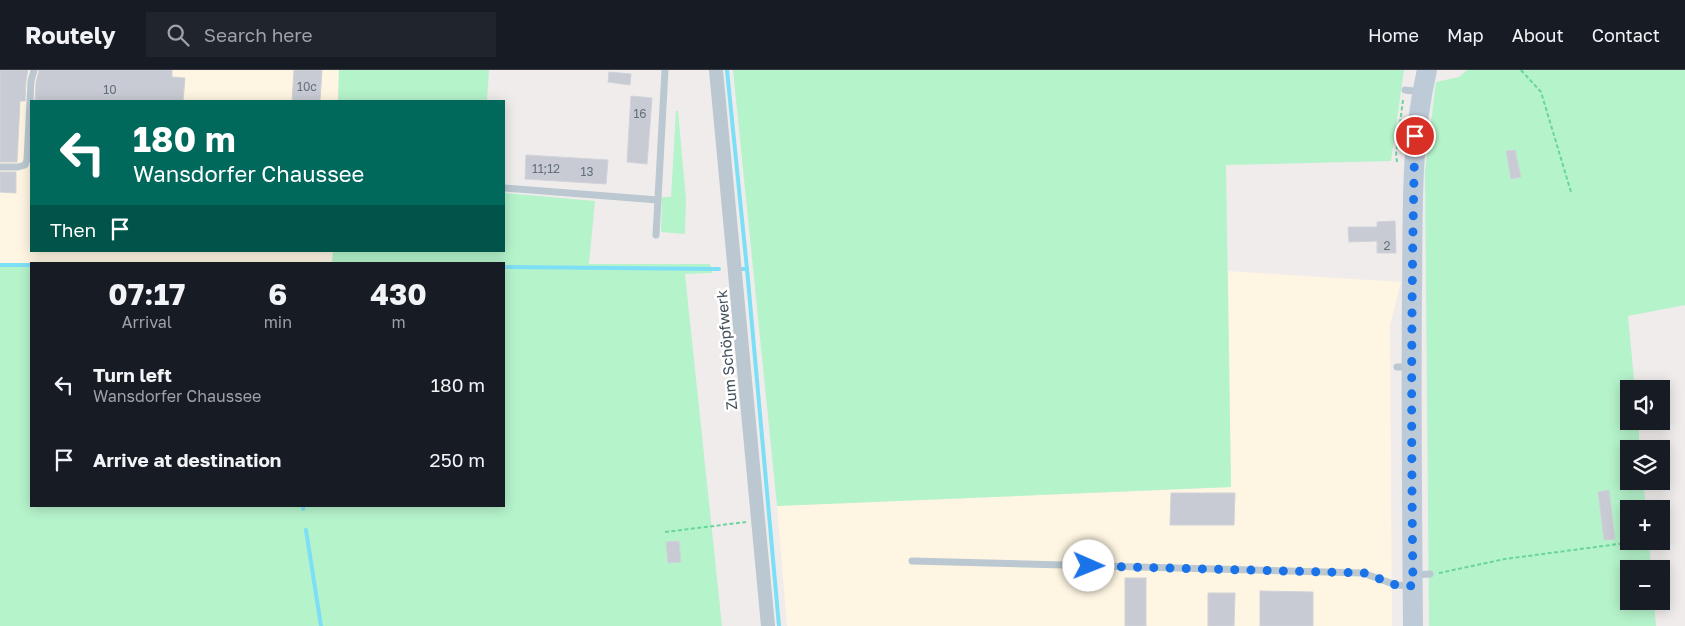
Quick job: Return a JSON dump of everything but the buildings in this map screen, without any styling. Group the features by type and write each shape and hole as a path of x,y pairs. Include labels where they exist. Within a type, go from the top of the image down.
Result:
{"street":[{"name":"Zum Schöpfwerk","path":"716,70 768,626"},
{"path":"1414,626 1419,578 1404,367 1415,145 1413,91 1427,70"}],"lane":[{"path":"0,167 18,167 25,165 27,160 31,80 34,70"},
{"path":"656,235 665,70"},
{"path":"505,188 658,200"},
{"path":"912,561 1364,573 1396,585 1419,578"}],"path":[{"path":"1521,70 1541,92 1571,192"},
{"path":"665,532 759,520"},
{"path":"1419,578 1505,559 1620,544"}],"shaded area":[{"path":"0,70 339,70 338,100 30,100 30,252 333,252 332,262 30,262 30,264 0,264"},
{"path":"1228,271 1401,282 1390,325 1392,626 787,626 777,506 1231,487"}],"green space":[{"path":"339,70 489,70 487,100 338,100"},
{"path":"733,70 1404,70 1391,161 1226,165 1231,487 777,506"},
{"path":"1467,70 1685,70 1685,305 1628,316 1634,380 1620,380 1620,430 1639,430 1639,440 1620,440 1620,490 1644,490 1645,500 1620,500 1620,550 1650,550 1650,560 1620,560 1620,610 1655,610 1656,626 1429,626 1425,171 1436,82 1459,77"},
{"path":"676,111 678,111 686,199 685,234 661,232 662,197 671,197"},
{"path":"505,193 595,201 589,264 710,264 712,273 685,274 722,626 0,626 0,264 30,264 30,507 505,507 505,262 332,262 333,252 505,252"}],"waterway":[{"path":"727,70 747,269"},
{"path":"0,265 30,265"},
{"path":"505,267 719,269"},
{"path":"741,269 747,269 779,626"},
{"path":"306,530 321,626"}],"route":[{"path":"1089,566 1364,573 1396,585 1413,586 1411,366 1415,136"}]}
